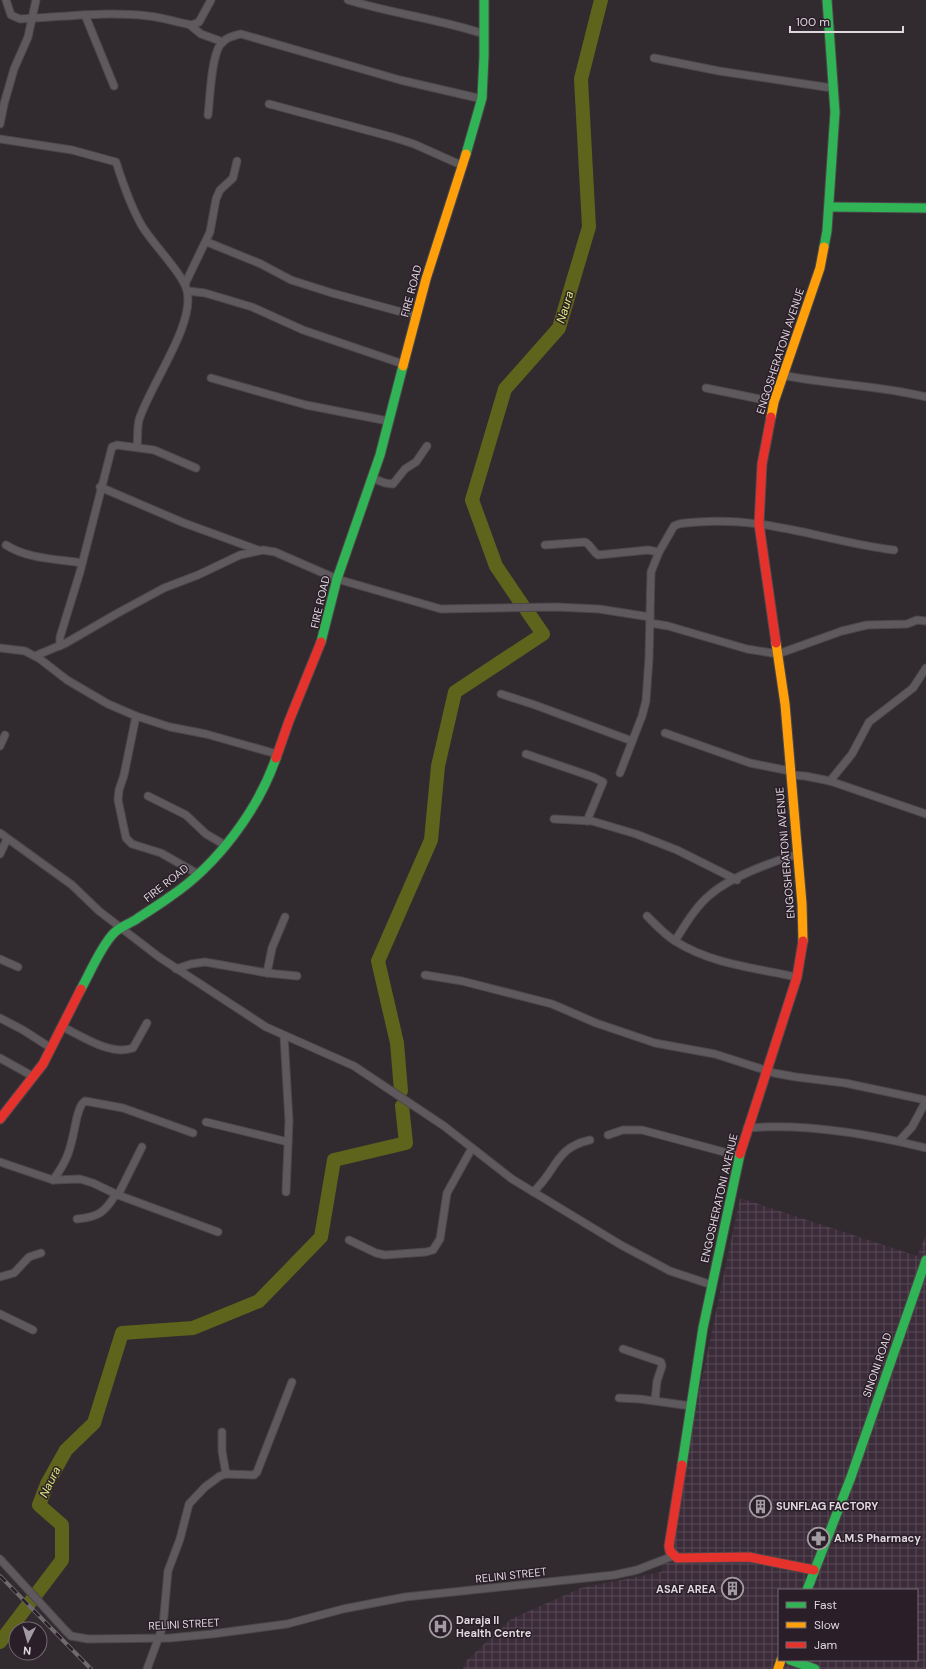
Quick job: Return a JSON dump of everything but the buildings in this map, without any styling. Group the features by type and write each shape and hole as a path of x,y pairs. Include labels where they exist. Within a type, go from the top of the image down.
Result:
{"street":[{"path":"6,0 9,12 15,18 46,18 99,13 146,15 190,25 196,25 199,22 211,0"},
{"path":"0,124 2,103 14,69 28,37 34,17 36,0"},
{"path":"348,0 373,8 462,27 484,34"},
{"name":"FIRE ROAD","path":"0,1120 34,1077 63,1027 100,953 112,935 121,927 160,905 198,874 225,845 268,781 277,754 320,648 337,579 372,478 416,316 482,99 485,68 484,0"},
{"name":"ENGOSHERATONI AVENUE","path":"673,1556 669,1546 698,1361 739,1156 797,976 804,932 791,773 778,654 759,524 762,464 774,402 820,268 826,240 835,112 832,88 827,0"},
{"path":"85,15 93,30 114,86"},
{"path":"190,25 201,34 223,42"},
{"path":"208,115 216,55 219,46 230,36 241,34 400,80 482,99"},
{"path":"654,58 719,71 832,88"},
{"path":"269,104 392,136 461,165"},
{"path":"0,139 72,150 116,162 125,190 141,225 186,288 189,300 186,315 180,332 139,421 137,447"},
{"path":"186,288 207,242 216,199 220,190 233,178 238,161"},
{"path":"829,207 926,208"},
{"path":"207,242 261,264 291,280 373,305 416,316"},
{"path":"186,288 252,307 303,330 404,364"},
{"path":"782,375 818,382 896,390 926,397"},
{"path":"211,378 306,405 388,421"},
{"path":"706,388 774,402"},
{"path":"60,646 62,630 82,563 100,487 112,447 117,445 154,450 196,468"},
{"path":"372,478 384,483 394,484 404,469 416,462 427,446"},
{"path":"100,487 184,523 258,550 275,552 337,579 441,609 556,607 599,609 650,620 747,649 778,654 842,631 867,625 907,624 917,620 926,621"},
{"path":"620,773 642,716 646,701 649,670 651,572 659,552 674,526 677,524 708,521 759,524 803,531 853,544 894,550"},
{"path":"545,545 585,542 592,551 598,555 648,550 659,552"},
{"path":"6,545 28,554 82,563"},
{"path":"34,656 60,646 164,588 198,575 240,555 258,550"},
{"path":"0,648 25,651 67,680 108,704 136,716 170,727 206,734 277,754"},
{"path":"830,781 852,754 869,722 913,688 926,668"},
{"path":"501,694 632,741"},
{"path":"136,716 118,800 126,838 132,844 161,853 198,874"},
{"path":"665,733 750,763 830,781 926,814"},
{"path":"0,746 4,735"},
{"path":"526,754 571,768 603,782 587,821"},
{"path":"148,796 186,816 200,830 225,845"},
{"path":"554,819 597,822 659,842 737,880"},
{"path":"0,833 64,879 99,910 176,970 266,1027 354,1066 439,1123 496,1168 533,1192 649,1260 675,1273 712,1285"},
{"path":"0,854 7,839"},
{"path":"675,941 710,895 765,866 798,854"},
{"path":"647,916 675,941 713,959 797,976"},
{"path":"267,973 272,948 285,917"},
{"path":"0,959 18,967"},
{"path":"176,970 191,964 205,962 267,973 296,976"},
{"path":"425,975 462,981 545,1002 591,1022 644,1040 677,1048 715,1054 766,1070 796,1077 845,1083 926,1101 912,1126 899,1141"},
{"path":"0,1018 23,1030 51,1048"},
{"path":"63,1027 101,1044 125,1051 133,1048 147,1023"},
{"path":"284,1036 289,1109 286,1192"},
{"path":"0,1058 34,1077"},
{"path":"53,1180 66,1163 71,1149 82,1102 85,1101 123,1108 193,1133"},
{"path":"206,1122 288,1142"},
{"path":"747,1128 805,1128 899,1141 926,1148"},
{"path":"608,1135 623,1130 642,1130 739,1156"},
{"path":"533,1192 546,1179 567,1149 590,1140"},
{"path":"77,1219 101,1214 106,1210 117,1194 142,1147"},
{"path":"349,1240 376,1253 426,1252 432,1250 440,1240 447,1193 472,1148"},
{"path":"0,1162 53,1180 80,1179 218,1232"},
{"path":"0,1277 14,1273 29,1257 40,1252"},
{"name":"SINONI ROAD","path":"807,1589 851,1477 926,1260"},
{"path":"0,1314 34,1330"},
{"path":"623,1349 660,1362 662,1366 656,1381 655,1400"},
{"path":"147,1669 164,1620 168,1571 180,1539 186,1510 192,1499 226,1474 254,1475 257,1472 292,1382"},
{"path":"619,1398 655,1400 691,1406"},
{"path":"222,1432 222,1451 226,1474"},
{"path":"673,1556 677,1558 748,1557 814,1570"},
{"name":"RELINI STREET","path":"0,1559 71,1636 88,1639 212,1634 272,1627 346,1608 405,1597 614,1575 637,1570 673,1556"},
{"path":"793,1661 815,1669"}],"shaded area":[{"path":"740,1198 917,1256 926,1235 926,1669 463,1669 465,1662 511,1619 581,1588 661,1572"}],"waterway":[{"name":"Naura","path":"523,606 496,566 472,500 505,389 559,328 589,227 581,79 601,0"},
{"path":"401,1091 397,1043 378,961 431,840 438,766 455,692 543,634 527,611"},
{"path":"0,1642 62,1560 62,1525 39,1505 47,1484 66,1450 94,1423 122,1333 193,1328 259,1301 321,1237 334,1160 406,1143 402,1106"}],"railway":[{"path":"0,1576 91,1669"}],"traffic: fast":[{"path":"466,154 482,98 484,0"},
{"path":"824,247 827,231 835,112 827,0"},
{"path":"829,207 926,208"},
{"path":"321,642 337,579 380,455 403,366"},
{"path":"81,989 104,946 116,931 171,896 204,869 220,852 247,816 268,778 276,758"},
{"path":"682,1465 703,1328 740,1154"},
{"path":"807,1589 851,1477 926,1260"},
{"path":"793,1661 815,1669"}],"traffic: slow":[{"path":"403,366 426,279 466,154"},
{"path":"771,417 774,402 820,268 824,247"},
{"path":"776,643 785,704 802,904 803,941"},
{"path":"778,1669 781,1661"}],"traffic: jam":[{"path":"771,417 762,464 759,524 776,643"},
{"path":"276,758 289,721 321,642"},
{"path":"740,1154 797,977 803,941"},
{"path":"0,1119 43,1064 81,989"},
{"path":"682,1465 669,1546 670,1551 677,1558 749,1557 814,1570"}],"place":[{"name":"SUNFLAG FACTORY","path":"760,1506"},
{"name":"A.M.S Pharmacy","path":"818,1538"},
{"name":"ASAF AREA","path":"732,1589"},
{"name":"Daraja II Health Centre","path":"440,1626"}]}
